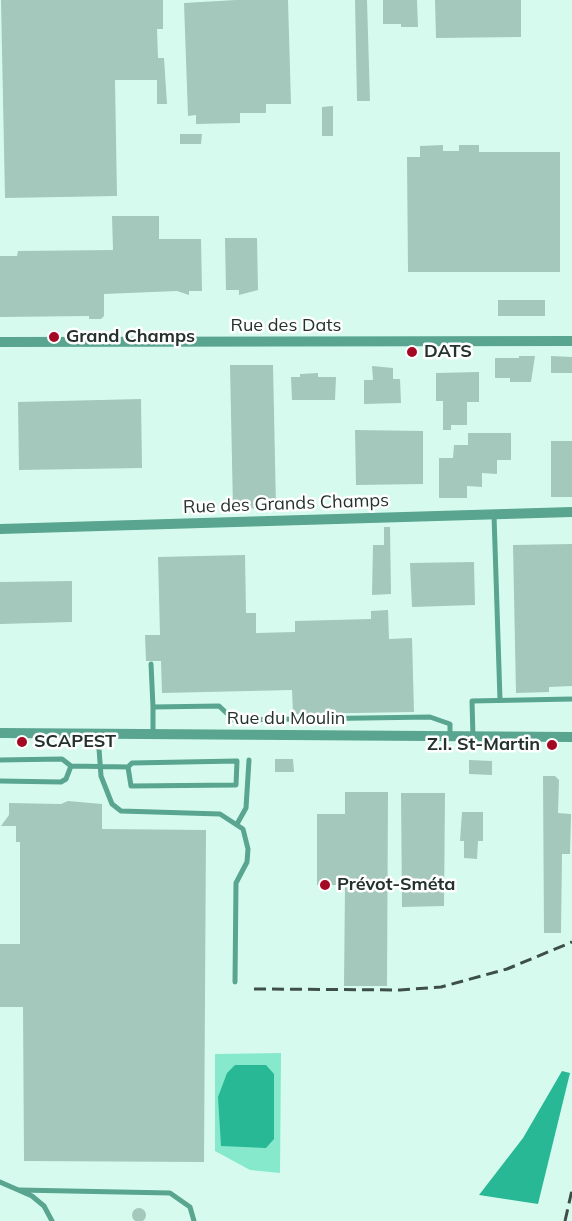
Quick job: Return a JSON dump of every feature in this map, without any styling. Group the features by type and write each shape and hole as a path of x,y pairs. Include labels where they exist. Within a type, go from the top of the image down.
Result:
{"street":[{"name":"Rue des Dats","path":"0,342 572,341"},
{"name":"Rue des Grands Champs","path":"0,529 572,513"},
{"name":"Rue du Moulin","path":"0,733 450,738 572,737"}],"lane":[{"path":"494,515 500,700"},
{"path":"151,664 153,735"},
{"path":"473,738 472,701 572,699"},
{"path":"153,707 219,706 234,720 430,717 450,724 450,738"},
{"path":"98,735 100,767 107,795 121,811 220,814 243,829 248,849 247,862 236,883 235,982"},
{"path":"0,760 62,759 71,766 100,767 128,767 132,763 237,761 236,785 131,786 128,767"},
{"path":"237,824 246,808 249,760"},
{"path":"0,780 61,782 66,779 71,766"},
{"path":"0,1182 19,1190 44,1206 52,1221"},
{"path":"19,1190 170,1193 190,1208 194,1221"}],"shaded area":[{"path":"281,1053 280,1173 250,1170 215,1151 215,1054"},
{"path":"235,1065 266,1065 274,1074 274,1139 266,1148 221,1146 218,1097 227,1073"},
{"path":"562,1071 570,1073 538,1204 479,1195 523,1138"}],"building":[{"path":"1,0 163,0 163,29 157,29 158,58 164,58 167,104 157,104 157,80 115,80 117,196 5,198"},
{"path":"288,0 291,104 266,104 266,113 240,113 240,123 196,124 196,115 188,116 184,3"},
{"path":"355,0 367,0 370,101 357,101"},
{"path":"383,0 417,0 418,27 383,24"},
{"path":"435,0 521,0 521,37 436,38"},
{"path":"333,106 333,136 322,136 322,107"},
{"path":"180,134 202,134 201,144 180,144"},
{"path":"443,145 443,151 459,151 459,145 479,145 479,152 560,152 560,272 408,272 407,157 420,157 420,146"},
{"path":"112,216 159,216 159,239 201,239 202,291 189,291 189,295 177,291 104,294 104,316 101,319 89,319 89,316 0,317 0,256 17,256 18,251 113,250"},
{"path":"225,238 257,238 258,290 239,295 239,290 226,290"},
{"path":"498,300 545,300 545,316 498,316"},
{"path":"519,356 535,356 531,382 510,382 510,378 495,378 495,358 519,358"},
{"path":"551,356 572,357 572,373 551,373"},
{"path":"230,365 273,365 276,508 233,509"},
{"path":"372,366 393,368 393,379 400,379 401,403 364,404 364,380 373,380"},
{"path":"479,372 479,402 467,402 467,425 451,425 451,430 443,430 443,401 436,401 436,373"},
{"path":"318,373 318,377 336,377 335,400 292,400 291,377"},
{"path":"141,399 142,468 19,470 18,402"},
{"path":"355,430 423,431 423,484 356,485"},
{"path":"468,433 511,433 511,460 497,460 497,474 482,473 482,487 467,486 467,498 439,498 439,458 453,458 454,445 468,445"},
{"path":"551,441 572,441 572,497 551,497"},
{"path":"384,527 390,527 391,594 372,595 373,545 384,545"},
{"path":"572,544 572,686 549,687 549,692 516,693 513,545"},
{"path":"245,555 246,613 256,613 256,633 295,632 295,621 371,619 371,611 388,610 389,639 412,638 414,712 293,714 292,690 162,693 161,661 146,661 145,635 160,635 158,557"},
{"path":"474,562 475,605 412,607 410,563"},
{"path":"72,581 72,622 0,624 0,582"},
{"path":"275,759 293,759 294,772 275,772"},
{"path":"469,760 492,761 492,775 469,774"},
{"path":"543,776 555,776 559,780 558,813 571,814 570,854 562,854 561,933 544,933"},
{"path":"345,792 388,792 387,986 344,986 345,885 317,885 317,814 345,814"},
{"path":"401,793 445,793 444,906 402,907"},
{"path":"68,801 102,804 102,829 206,830 204,1162 24,1161 23,1007 0,1007 0,944 20,944 20,842 16,842 16,826 1,826 9,815 9,803 61,804"},
{"path":"462,812 483,812 483,841 478,841 477,859 464,858 464,841 460,841"},
{"path":"136,1208 142,1208 146,1215 142,1222 136,1222 132,1218 132,1212"}],"railway":[{"path":"254,989 400,990 441,987 507,969 572,942"},
{"path":"565,1221 572,1190"}],"place":[{"name":"Grand Champs","path":"54,337"},
{"name":"DATS","path":"412,352"},
{"name":"SCAPEST","path":"22,742"},
{"name":"Z.I. St-Martin","path":"552,745"},
{"name":"Prévot-Sméta","path":"325,885"}]}
